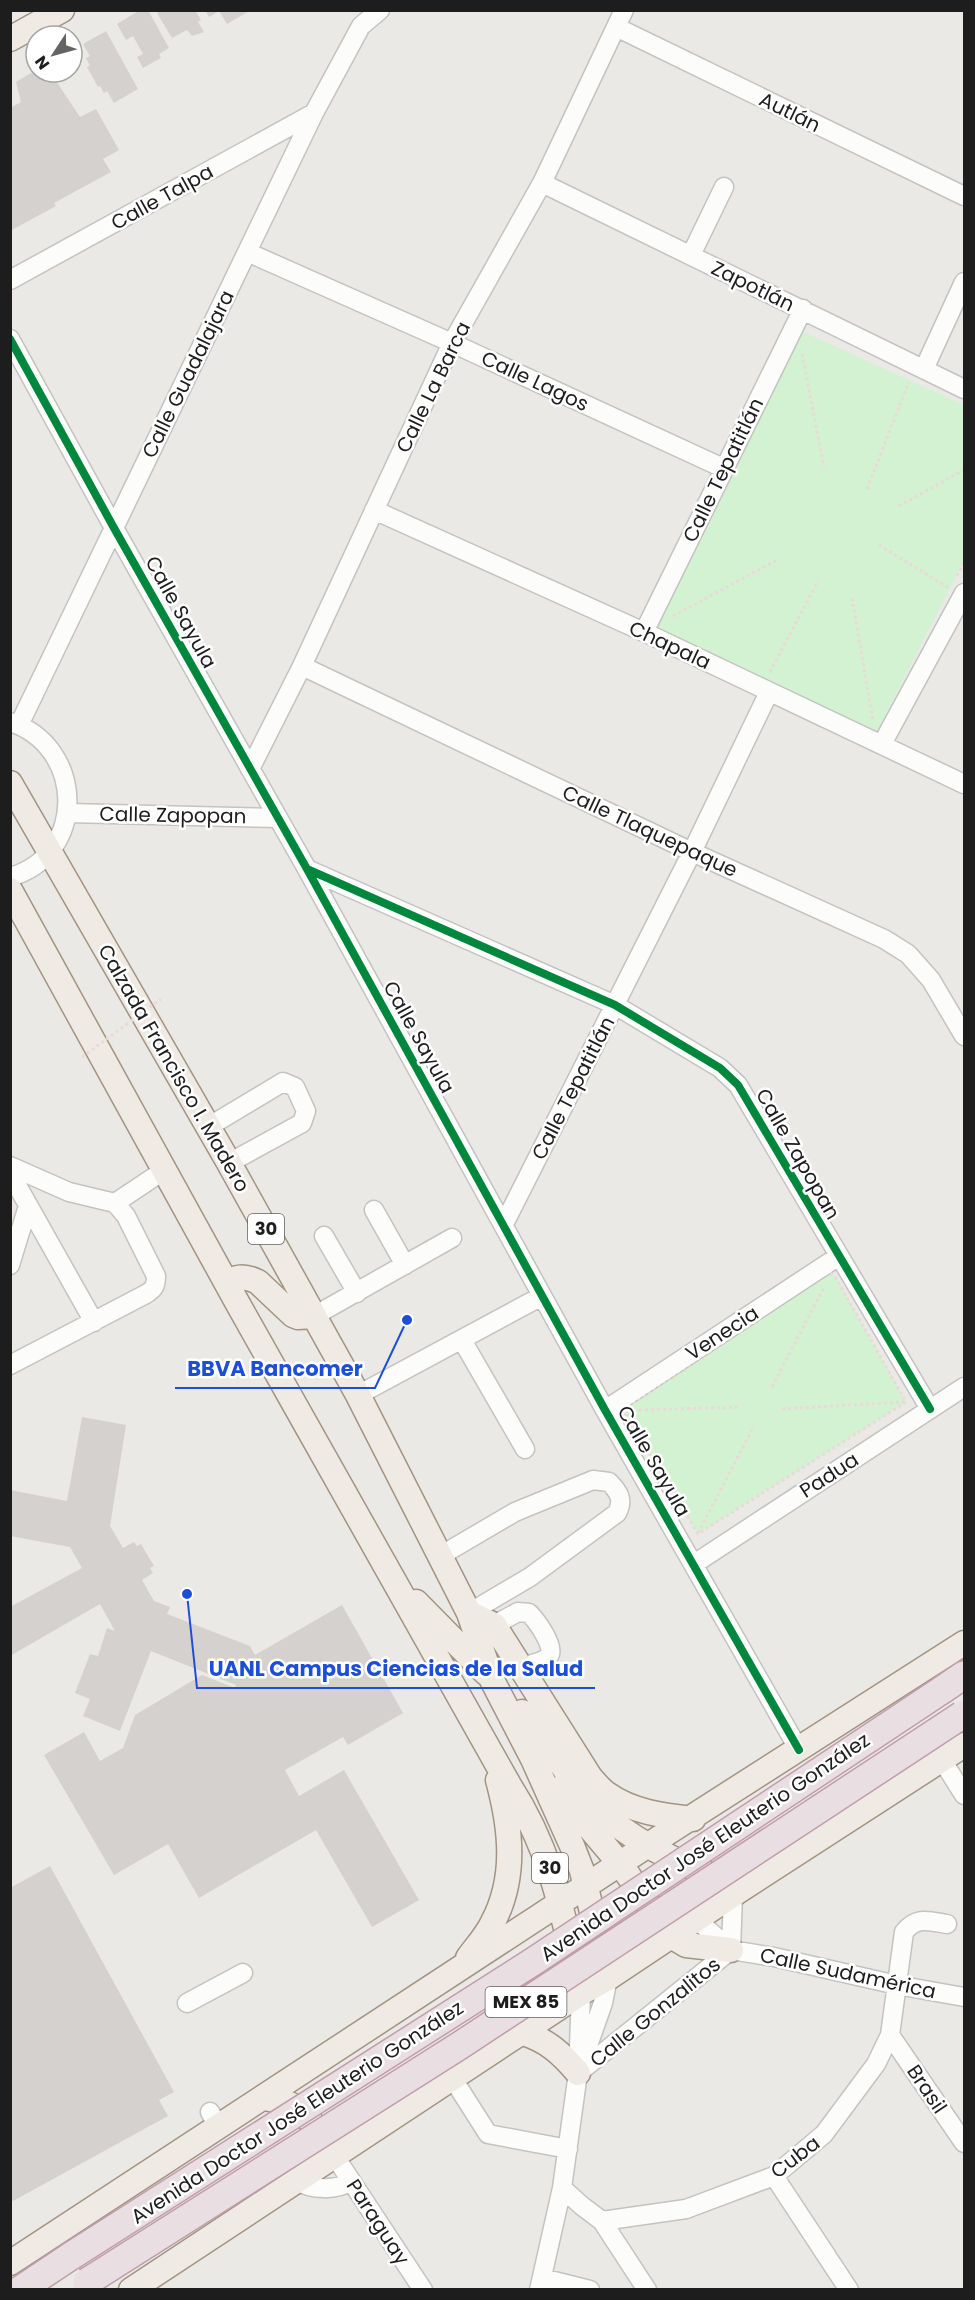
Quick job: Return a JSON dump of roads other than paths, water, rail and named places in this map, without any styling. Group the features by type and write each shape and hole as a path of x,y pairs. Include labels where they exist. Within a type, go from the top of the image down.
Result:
{"highway":[{"name":"Avenida Doctor José Eleuterio González","path":"20,2289 534,1961 964,1675"},
{"name":"Avenida Doctor José Eleuterio González","path":"82,2286 459,2046 963,1715"}],"main road":[{"path":"10,39 62,10"},
{"name":"Calzada Francisco I. Madero","path":"10,783 229,1163 358,1395 469,1613 492,1680 533,1759 573,1848 586,1888 608,1978"},
{"name":"30","path":"10,890 166,1169 226,1282 527,1813 553,1876 581,1993"},
{"path":"226,1282 237,1277 252,1279 293,1316 314,1316"},
{"path":"395,1582 518,1707 555,1754 575,1785 697,1920"},
{"path":"469,1613 494,1625 590,1778 607,1794 631,1806 683,1825 673,1850 677,1861"},
{"name":"Avenida Doctor José Eleuterio González","path":"14,2253 214,2119 250,2100 586,1888 634,1849 683,1825 964,1643"},
{"path":"131,2289 964,1745"},
{"path":"489,2055 504,2031 507,2016 501,1999 492,1986 456,1972 492,1924 508,1877 509,1827 492,1754"},
{"path":"533,1759 575,1813 634,1849 677,1861 738,1891"},
{"path":"731,1793 725,1808 724,1824 729,1839 738,1851 751,1860 782,1863"},
{"path":"634,1849 671,1936 686,1945 731,1950"},
{"path":"523,2033 539,2038 553,2047 578,2073"},
{"path":"250,2100 285,2100 300,2109 312,2123 317,2140 316,2158 302,2177"}],"street":[{"name":"Calle Guadalajara","path":"15,724 114,528 361,18 380,10"},
{"name":"Calle La Barca","path":"250,769 302,666 452,343 542,183 620,19"},
{"name":"Autlán","path":"620,19 964,196"},
{"name":"Calle Talpa","path":"10,280 314,113"},
{"name":"Zapotlán","path":"542,183 803,309 922,377 964,389"},
{"path":"691,255 724,187"},
{"name":"Calle Lagos","path":"247,252 452,343 723,468"},
{"path":"922,377 964,282"},
{"name":"Calle Tepatitlán","path":"644,632 803,309"},
{"name":"Calle Sayula","path":"10,339 307,869 605,1410 799,1750"},
{"name":"Chapala","path":"374,510 767,687 964,784"},
{"path":"882,744 964,594"},
{"name":"Calle Tlaquepaque","path":"302,666 692,852 884,939 908,954 931,980 964,1036"},
{"name":"Calle Tepatitlán","path":"504,1224 692,852 767,687"},
{"path":"10,877 29,869 50,852 62,834 68,813 68,786 59,760 42,739 15,724"},
{"name":"Calle Zapopan","path":"68,813 278,818"},
{"name":"Calle Zapopan","path":"307,869 615,1005 720,1068 738,1085 930,1409"},
{"path":"208,1127 283,1082 295,1087 306,1111 302,1123 229,1163"},
{"path":"10,1166 69,1192 115,1203 126,1216 156,1276 153,1290 10,1365"},
{"path":"115,1203 166,1169"},
{"path":"10,1173 94,1322"},
{"path":"10,1265 28,1206"},
{"path":"374,1210 405,1266"},
{"path":"324,1236 357,1293"},
{"path":"314,1316 452,1238"},
{"name":"Venecia","path":"605,1410 838,1256"},
{"path":"358,1395 542,1296"},
{"path":"462,1340 525,1449"},
{"name":"Padua","path":"694,1564 964,1387"},
{"path":"440,1556 515,1512 592,1480 609,1482 620,1497 621,1505 617,1513 530,1577 469,1613"},
{"path":"494,1625 518,1612 529,1613 548,1640 550,1655 546,1659 521,1667"},
{"path":"942,1760 964,1795"},
{"path":"731,1950 738,1891"},
{"path":"697,1920 731,1950"},
{"name":"Cuba","path":"602,2221 686,2210 774,2176 824,2134 876,2064 890,2035 904,1932 910,1924 920,1920 947,1924"},
{"name":"Calle Sudamérica","path":"731,1950 964,1997"},
{"name":"Calle Gonzalitos","path":"578,2073 731,1950"},
{"path":"187,2003 243,1972"},
{"path":"578,2073 603,2002 608,1978"},
{"path":"581,1993 578,2073 568,2148 562,2188 540,2284 590,2289"},
{"name":"Brasil","path":"890,2035 964,2144"},
{"path":"453,2079 488,2134 568,2148"},
{"name":"Paraguay","path":"334,2155 414,2287"},
{"path":"774,2176 849,2289"},
{"path":"302,2177 307,2188 344,2187 351,2181"},
{"path":"562,2188 602,2221 647,2289"}],"place":[{"name":"BBVA Bancomer","path":"407,1320"},
{"name":"UANL Campus Ciencias de la Salud","path":"187,1594"}]}
